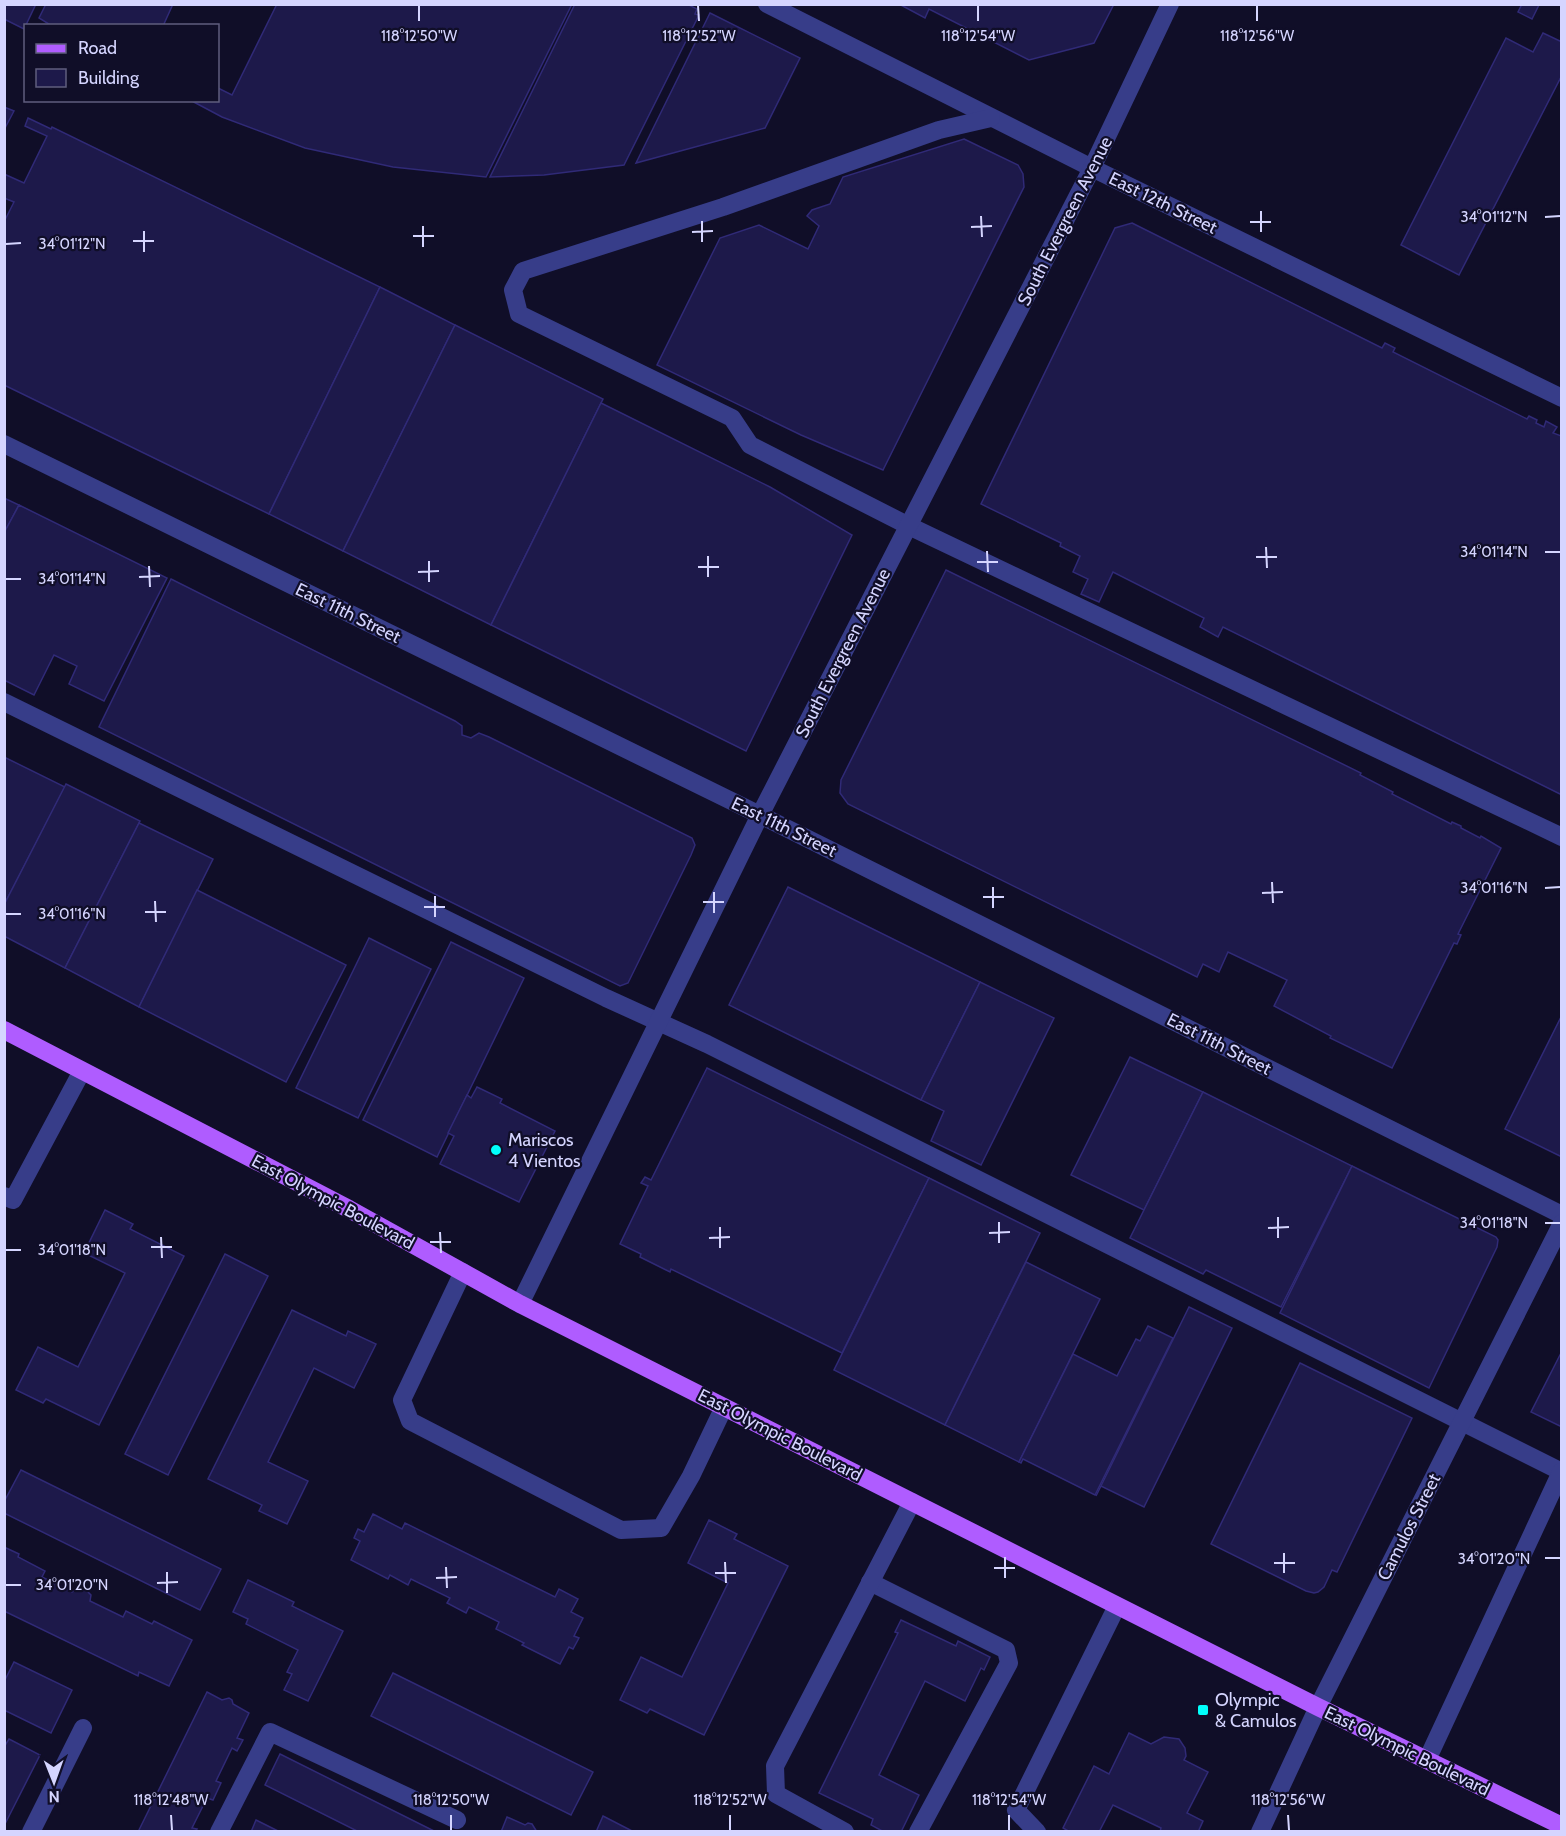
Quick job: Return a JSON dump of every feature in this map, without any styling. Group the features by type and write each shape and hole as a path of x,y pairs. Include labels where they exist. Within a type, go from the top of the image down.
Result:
{"main road":[{"name":"East Olympic Boulevard","path":"4,1030 349,1209 520,1304 1318,1707 1562,1827"}],"street":[{"name":"East 12th Street","path":"767,4 991,118 1562,398"},
{"name":"South Evergreen Avenue","path":"520,1304 760,815 1092,168 1170,4"},
{"path":"991,118 939,130 723,207 523,271 513,290 519,314 732,418 750,445 909,526 1562,837"},
{"name":"East 11th Street","path":"4,444 760,815 1562,1215"},
{"path":"4,702 595,993 707,1044 1561,1472 1426,1760"},
{"path":"4,1196 13,1200 82,1071"},
{"name":"Camulos Street","path":"1260,1832 1318,1707 1562,1223"},
{"path":"463,1272 402,1400 410,1420 621,1530 661,1528 691,1476 724,1407"},
{"path":"845,1832 776,1794 775,1766 912,1502"},
{"path":"870,1582 1006,1650 1009,1663 918,1832"},
{"path":"1036,1832 1016,1810 1117,1606"},
{"path":"31,1832 83,1728"},
{"path":"219,1832 270,1731 457,1820"}],"building":[{"path":"4,4 36,4 26,24 24,24 24,29 4,19"},
{"path":"46,4 173,4 164,24 49,24 39,18"},
{"path":"277,4 572,4 486,177 393,167 305,148 222,117 194,102 219,102 219,88 232,95"},
{"path":"575,4 687,4 697,9 695,14 699,15 624,165 544,175 490,177"},
{"path":"899,4 1114,4 1094,43 1029,60 929,9 925,18"},
{"path":"1522,4 1539,5 1532,19 1518,12"},
{"path":"710,13 800,58 765,128 636,163"},
{"path":"1543,33 1562,42 1562,75 1459,275 1401,245 1506,38 1533,52"},
{"path":"4,107 14,111 4,130"},
{"path":"28,118 51,129 52,127 380,287 269,514 4,385 4,222 14,202 4,198 4,174 24,183 47,136 25,126"},
{"path":"964,139 1018,165 1023,174 1024,187 883,470 801,435 657,365 720,238 759,225 808,249 819,226 807,216 812,210 830,204 843,177"},
{"path":"1132,223 1382,348 1385,343 1395,348 1393,352 1527,419 1529,416 1544,427 1546,421 1557,427 1553,433 1562,435 1562,795 1223,627 1218,637 1200,627 1204,618 1113,572 1099,602 1081,594 1088,579 1073,572 1080,556 1060,546 1061,543 981,504 1115,228"},
{"path":"380,287 455,325 343,551 269,514"},
{"path":"455,325 603,399 491,625 343,551"},
{"path":"601,403 770,487 852,535 746,751 491,625"},
{"path":"4,498 19,505 4,533"},
{"path":"19,505 167,578 104,701 69,684 77,666 54,655 34,695 4,680 4,533"},
{"path":"946,570 1361,773 1360,775 1393,792 1392,794 1451,824 1452,822 1461,826 1501,848 1458,934 1461,935 1457,944 1454,943 1392,1068 1330,1038 1331,1036 1274,1006 1287,980 1228,952 1219,972 1203,964 1197,977 848,804 840,793 841,780"},
{"path":"171,579 455,721 462,726 462,735 471,738 479,733 489,737 692,838 695,845 691,855 628,983 620,986 99,727"},
{"path":"4,757 65,787 4,905"},
{"path":"66,784 140,821 65,968 4,936 4,905"},
{"path":"139,823 213,859 139,1007 65,968"},
{"path":"788,887 980,982 921,1100 729,1005"},
{"path":"197,890 346,965 286,1082 139,1007"},
{"path":"369,938 431,969 358,1118 296,1088"},
{"path":"451,942 524,978 437,1157 363,1120"},
{"path":"980,982 1054,1018 981,1165 931,1141 944,1111 921,1100"},
{"path":"1562,1015 1562,1157 1505,1129"},
{"path":"1130,1057 1203,1092 1144,1210 1071,1175"},
{"path":"707,1068 929,1178 842,1353 671,1269 670,1272 620,1244 648,1186 641,1183 645,1177 651,1180"},
{"name":"Mariscos 4 Vientos","path":"477,1087 502,1099 500,1103 555,1131 519,1202 440,1164 454,1136 448,1133 467,1095 471,1098"},
{"path":"1203,1092 1352,1166 1281,1307 1206,1270 1203,1274 1130,1238"},
{"path":"1352,1166 1498,1240 1497,1247 1429,1388 1280,1313"},
{"path":"929,1178 1040,1233 945,1425 834,1370"},
{"path":"105,1210 133,1224 130,1229 184,1256 99,1425 46,1399 43,1403 16,1390 38,1347 78,1367 125,1273 84,1253"},
{"path":"225,1254 268,1276 168,1475 125,1454"},
{"path":"1026,1262 1100,1299 1019,1462 945,1425"},
{"path":"1189,1307 1232,1328 1144,1507 1101,1486 1096,1496"},
{"path":"292,1310 346,1336 348,1331 376,1344 354,1388 314,1368 268,1462 308,1481 287,1524 259,1511 262,1505 208,1479"},
{"path":"1148,1326 1173,1338 1095,1495 1023,1459 1021,1463 1019,1462 1073,1354 1117,1376 1136,1339 1140,1341"},
{"path":"1562,1351 1562,1427 1531,1412"},
{"path":"1300,1363 1412,1418 1337,1572 1332,1570 1324,1587 1314,1593 1211,1544"},
{"path":"21,1470 221,1569 200,1610 4,1513 4,1502"},
{"path":"373,1514 402,1529 405,1523 555,1597 559,1589 578,1599 571,1612 583,1618 574,1636 579,1638 573,1649 569,1647 560,1664 496,1629 499,1622 469,1607 466,1613 447,1603 450,1598 411,1579 408,1585 390,1575 388,1579 351,1560 360,1541 354,1538 358,1529 364,1532"},
{"path":"709,1520 737,1534 734,1539 788,1566 704,1735 650,1709 647,1713 620,1700 641,1657 682,1677 728,1583 688,1563"},
{"path":"4,1547 45,1571 42,1577 72,1592 80,1588 85,1589 91,1595 90,1601 123,1617 126,1611 152,1624 154,1621 192,1640 169,1686 139,1672 138,1676 4,1611"},
{"path":"248,1580 294,1602 292,1606 343,1631 308,1701 284,1690 292,1674 287,1672 298,1650 246,1624 248,1619 233,1612"},
{"path":"901,1620 956,1646 958,1641 990,1657 984,1670 981,1668 965,1701 925,1681 879,1775 919,1795 901,1832 884,1832 871,1825 873,1819 819,1793 898,1633 895,1632"},
{"path":"14,1662 72,1690 51,1733 4,1710 4,1682"},
{"path":"393,1673 593,1772 571,1815 371,1716"},
{"path":"207,1692 222,1700 229,1698 233,1704 249,1713 237,1738 243,1740 237,1751 232,1748 216,1781 221,1783 213,1800 207,1798 192,1828 197,1829 195,1832 138,1832"},
{"path":"1129,1733 1151,1744 1164,1737 1179,1739 1185,1748 1184,1760 1208,1772 1187,1813 1203,1821 1198,1832 1160,1832 1161,1828 1113,1805 1099,1832 1070,1832 1063,1828 1094,1766 1109,1774"},
{"path":"9,1739 40,1755 5,1824 4,1747"},
{"path":"280,1754 436,1832 359,1832 265,1785"},
{"path":"603,1816 634,1832 596,1832"},
{"path":"507,1817 525,1825 532,1824 537,1832 501,1832"},
{"path":"256,1820 280,1832 251,1832"}],"place":[{"name":"Mariscos 4 Vientos","path":"496,1150"},
{"name":"Olympic & Camulos","path":"1203,1710"}]}
